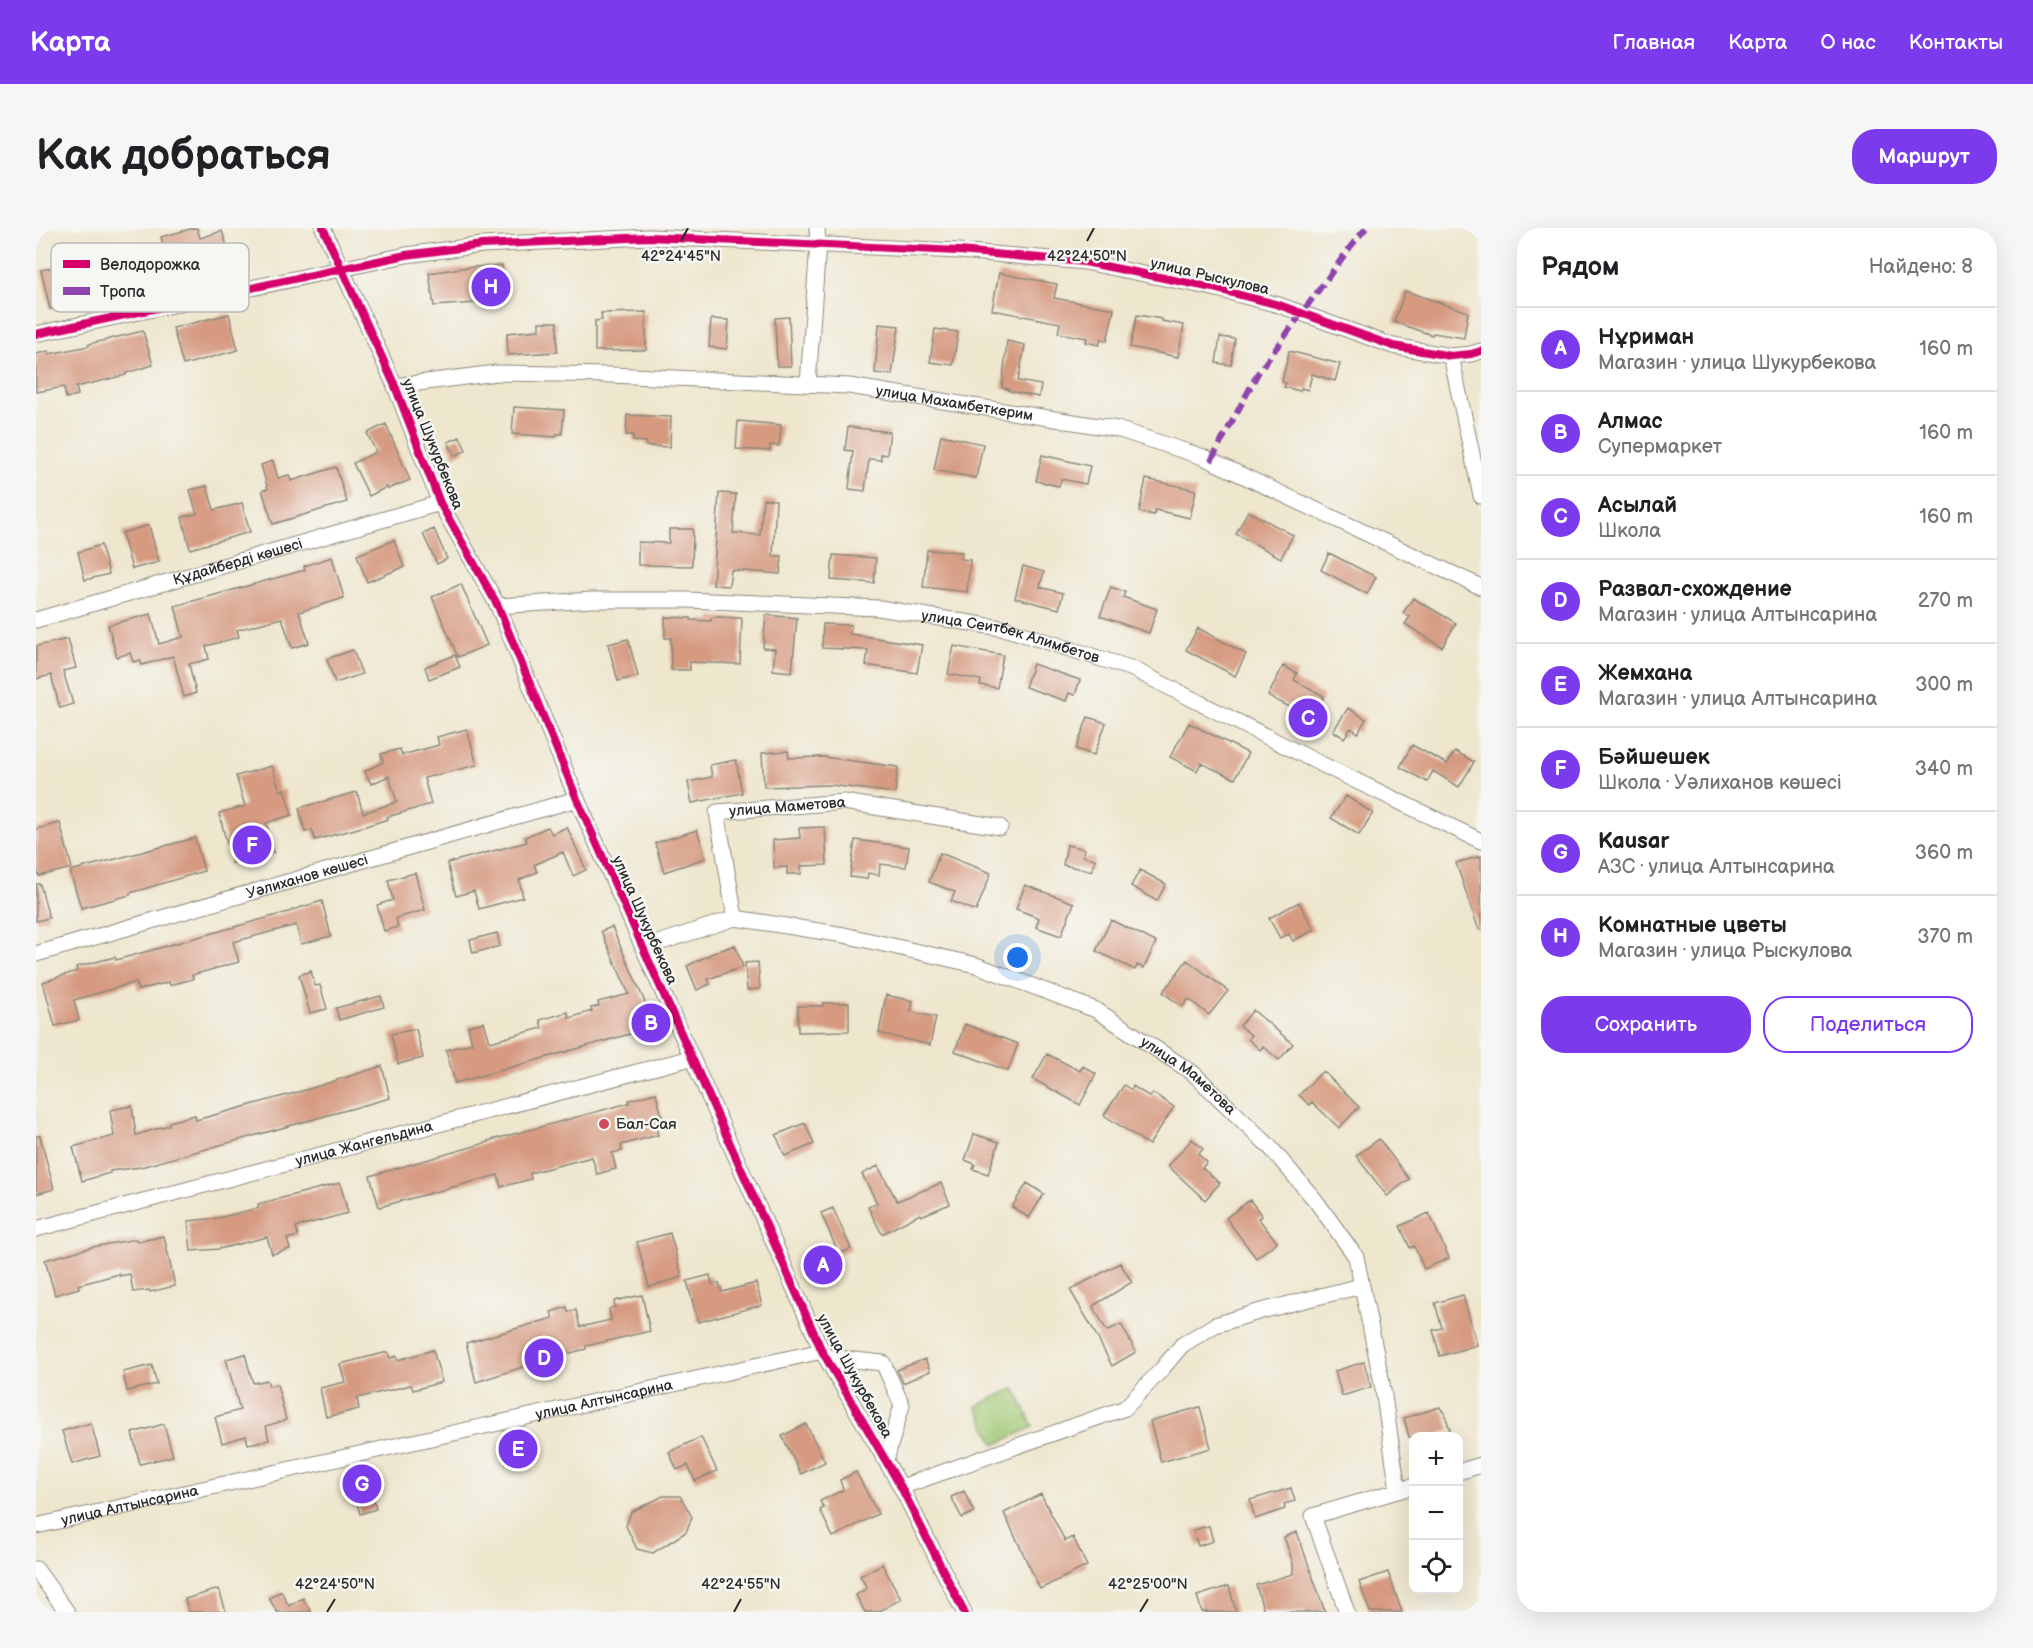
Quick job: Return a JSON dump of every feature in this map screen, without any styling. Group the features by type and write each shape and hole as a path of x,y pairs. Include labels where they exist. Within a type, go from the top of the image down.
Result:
{"street":[{"name":"улица Шукурбекова","path":"323,228 395,386 440,503 498,606 577,799 823,1354 902,1487 964,1612"},
{"path":"808,384 818,244 817,228"},
{"name":"улица Рыскулова","path":"249,289 406,255 482,245 649,237 959,251 1085,262 1279,305 1393,346 1451,356 1481,351"},
{"name":"улица Рыскулова","path":"36,334 140,312"},
{"path":"1451,356 1481,496"},
{"name":"улица Махамбеткерим","path":"395,386 496,373 611,375 849,386 1117,429 1203,457 1481,587"},
{"name":"Құдайберді көшесі","path":"36,620 440,503"},
{"name":"улица Сеитбек Алимбетов","path":"498,606 592,600 686,600 879,608 1007,629 1133,669 1315,761 1481,841"},
{"name":"Уәлиханов көшесі","path":"36,954 577,799"},
{"name":"улица Маметова","path":"735,918 717,812 844,802 1000,827"},
{"name":"улица Маметова","path":"643,948 735,918 844,935 976,965 1096,1010 1193,1074 1269,1146 1316,1201 1356,1257 1382,1383 1398,1490"},
{"name":"улица Жангельдина","path":"36,1229 691,1058"},
{"path":"902,1487 1125,1408 1182,1345 1215,1325 1361,1286"},
{"name":"улица Алтынсарина","path":"36,1526 823,1354 883,1363 902,1405 886,1460"},
{"path":"1463,1470 1481,1465"},
{"path":"1347,1612 1313,1516 1409,1487"},
{"path":"36,1569 67,1612"}],"green space":[{"path":"1015,1388 1033,1427 995,1445 976,1406"}],"building":[{"path":"197,228 200,238 222,231 226,243 162,243 161,237"},
{"path":"502,265 504,301 434,306 429,273"},
{"path":"51,268 50,309 41,270"},
{"path":"999,273 1057,284 1054,298 1114,309 1107,341 1101,339 1099,345 1086,342 1087,338 1058,333 1060,323 992,310"},
{"path":"1405,291 1468,312 1464,338 1433,333 1432,335 1394,322"},
{"path":"646,312 646,350 595,351 595,321 602,320 601,313"},
{"path":"229,314 238,350 183,365 173,328"},
{"path":"1137,315 1184,325 1178,357 1130,347"},
{"path":"789,317 791,366 777,366 775,318"},
{"path":"711,319 729,320 727,349 709,347"},
{"path":"539,322 557,322 557,352 508,355 507,333 539,330"},
{"path":"879,324 899,326 892,375 875,373"},
{"path":"935,329 958,332 953,365 930,362"},
{"path":"143,331 153,365 126,373 126,375 76,387 78,395 66,398 64,387 36,392 36,354 49,351 49,354 89,346 89,344"},
{"path":"1220,337 1235,339 1231,365 1216,363"},
{"path":"1007,341 1025,345 1018,381 1041,385 1039,397 1002,388"},
{"path":"1289,351 1340,364 1335,381 1312,374 1308,390 1301,388 1300,391 1284,387 1286,383 1282,382"},
{"path":"514,407 564,410 562,434 557,434 556,437 512,434"},
{"path":"627,415 671,417 670,447 646,446 646,442 633,441 633,435 626,435"},
{"path":"738,421 781,425 779,446 770,445 770,451 736,449"},
{"path":"386,424 410,480 388,489 387,487 369,496 353,463 376,452 367,433"},
{"path":"848,427 890,432 887,455 881,454 881,460 869,459 865,491 849,489 853,451 845,450"},
{"path":"941,435 983,444 976,478 934,470"},
{"path":"460,437 466,450 455,456 448,442"},
{"path":"1042,455 1090,466 1086,484 1061,479 1059,486 1036,481"},
{"path":"273,461 278,478 289,475 291,481 336,467 347,502 273,524 262,490 268,489 261,465"},
{"path":"1146,479 1196,490 1190,518 1155,510 1154,515 1139,512"},
{"path":"207,486 214,510 242,503 250,532 190,549 182,517 197,514 190,490"},
{"path":"719,493 736,494 733,533 760,535 763,499 776,500 773,556 782,556 780,574 731,570 729,586 713,585"},
{"path":"1248,511 1293,535 1281,558 1236,534"},
{"path":"149,525 159,562 132,569 122,533"},
{"path":"434,529 447,559 437,564 423,534"},
{"path":"669,529 693,529 692,566 638,565 638,542 669,543"},
{"path":"394,540 404,567 367,582 357,555"},
{"path":"101,545 109,574 85,580 78,552"},
{"path":"927,550 962,552 961,559 970,560 967,592 923,587"},
{"path":"1329,553 1376,577 1367,594 1321,570"},
{"path":"833,555 876,558 874,583 831,580"},
{"path":"332,557 344,598 299,612 309,643 292,648 282,618 237,630 239,637 206,646 209,659 189,664 196,693 184,697 173,656 142,665 140,660 133,662 130,653 117,657 108,625 151,614 159,644 183,637 175,606 305,570 304,566"},
{"path":"1023,566 1044,572 1040,587 1063,593 1059,609 1015,598"},
{"path":"461,584 487,645 458,657 432,597"},
{"path":"1111,587 1125,592 1123,597 1157,609 1149,633 1100,616"},
{"path":"1413,598 1456,623 1442,647 1405,624 1410,617 1403,613"},
{"path":"766,615 797,618 792,672 773,670 775,649 763,648"},
{"path":"665,617 711,621 714,617 742,618 740,664 690,662 690,670 671,670 671,638 665,638"},
{"path":"823,624 851,625 850,634 922,645 917,673 866,665 868,650 822,648"},
{"path":"1198,628 1246,654 1235,676 1186,650"},
{"path":"68,639 76,668 63,671 73,704 60,708 51,675 36,679 36,646"},
{"path":"628,639 638,676 618,681 608,644"},
{"path":"954,646 1003,655 997,688 980,685 981,680 948,674"},
{"path":"353,650 362,674 335,683 327,659"},
{"path":"455,655 460,667 429,679 425,667"},
{"path":"1033,664 1080,680 1075,695 1069,693 1066,701 1025,687"},
{"path":"1283,666 1297,673 1294,680 1324,696 1313,719 1268,696"},
{"path":"1348,708 1366,719 1358,733 1351,728 1344,738 1333,731"},
{"path":"1088,717 1106,723 1094,755 1076,749"},
{"path":"1189,723 1248,753 1235,779 1201,763 1197,771 1170,757"},
{"path":"467,729 477,765 424,778 431,804 315,840 312,830 305,832 299,808 357,792 363,813 397,802 389,776 371,784 365,771 383,762 381,754 400,749 402,755 439,745 437,737"},
{"path":"1412,745 1447,764 1455,751 1474,762 1459,787 1433,771 1427,782 1400,767"},
{"path":"788,751 789,758 823,757 898,767 895,793 830,785 764,787 762,753"},
{"path":"736,760 742,793 692,803 688,782 712,777 710,765"},
{"path":"272,766 280,791 284,789 292,815 266,823 274,852 232,863 219,813 245,806 236,776"},
{"path":"1346,796 1373,813 1359,835 1331,818"},
{"path":"60,823 72,868 39,876 36,866 36,829"},
{"path":"548,827 552,834 567,827 586,870 573,876 563,852 534,865 537,872 519,880 523,897 479,909 474,891 456,896 447,863 527,842 525,837"},
{"path":"825,827 827,865 801,866 801,874 787,874 787,867 774,868 773,840 800,838 799,828"},
{"path":"697,830 706,858 664,872 655,843"},
{"path":"195,838 204,871 81,908 70,871"},
{"path":"855,840 909,847 906,867 880,864 879,875 868,873 867,879 850,877"},
{"path":"1067,845 1085,849 1083,856 1095,859 1092,871 1063,865"},
{"path":"940,853 991,873 976,911 951,901 955,892 929,882"},
{"path":"1481,856 1481,930 1479,930 1456,863"},
{"path":"1140,870 1166,884 1157,901 1131,886"},
{"path":"415,873 425,910 396,918 398,927 384,931 377,905 393,900 388,880"},
{"path":"36,884 40,884 49,918 36,921"},
{"path":"1025,885 1074,903 1061,936 1036,927 1039,918 1016,909"},
{"path":"322,901 331,936 301,944 296,925 233,942 239,962 192,975 193,979 170,985 169,982 138,990 136,982 74,1000 79,1020 55,1026 43,982 77,971 76,967 115,957 116,960"},
{"path":"1299,902 1314,930 1293,941 1289,934 1280,938 1269,918"},
{"path":"1111,920 1156,942 1144,968 1137,965 1135,970 1096,951"},
{"path":"612,927 655,1025 455,1083 446,1050 472,1043 468,1026 484,1022 490,1042 542,1028 540,1020 568,1012 569,1018 592,1011 591,1008 599,1006 598,1002 629,994 601,931"},
{"path":"497,933 500,946 473,953 470,940"},
{"path":"735,945 743,967 708,979 710,984 697,990 687,966"},
{"path":"1187,960 1228,991 1209,1015 1189,999 1182,1007 1163,992"},
{"path":"758,962 760,989 747,990 745,963"},
{"path":"311,971 315,986 320,985 327,1009 310,1013 299,975"},
{"path":"886,995 913,1001 911,1012 936,1017 930,1045 879,1033"},
{"path":"381,996 384,1007 339,1020 336,1008"},
{"path":"823,1003 849,1003 849,1031 798,1032 798,1006 823,1006"},
{"path":"1253,1010 1293,1044 1279,1060 1263,1046 1260,1050 1248,1039 1251,1035 1240,1026"},
{"path":"965,1024 1018,1044 1008,1071 955,1051"},
{"path":"416,1029 423,1058 398,1064 391,1034"},
{"path":"1047,1054 1080,1071 1083,1066 1096,1074 1080,1105 1033,1079"},
{"path":"382,1066 390,1098 141,1167 110,1171 110,1173 82,1181 73,1147 114,1136 110,1110 132,1106 136,1135 169,1125 169,1122 195,1115 196,1120"},
{"path":"1323,1071 1359,1107 1339,1128 1312,1102 1309,1105 1299,1095"},
{"path":"1124,1085 1131,1090 1133,1086 1150,1097 1153,1093 1174,1107 1149,1145 1104,1115"},
{"path":"656,1093 664,1125 656,1127 658,1135 621,1145 622,1151 612,1153 616,1169 597,1174 592,1157 530,1173 531,1179 501,1187 498,1175 379,1207 370,1176 629,1103 629,1100"},
{"path":"805,1123 814,1144 785,1156 776,1135"},
{"path":"974,1134 999,1142 988,1174 973,1169 975,1164 965,1160"},
{"path":"36,1136 40,1136 54,1189 36,1194"},
{"path":"1192,1139 1203,1149 1198,1154 1207,1162 1202,1168 1220,1183 1205,1200 1168,1166"},
{"path":"1379,1139 1409,1179 1387,1196 1356,1156"},
{"path":"878,1166 897,1201 941,1183 950,1204 921,1216 920,1214 882,1234 868,1207 877,1203 862,1174"},
{"path":"340,1183 348,1213 296,1227 298,1236 287,1239 290,1249 272,1254 267,1237 219,1249 191,1251 188,1221 218,1218 259,1208 258,1204"},
{"path":"1027,1183 1044,1194 1029,1218 1012,1207"},
{"path":"1250,1200 1262,1216 1258,1218 1277,1242 1256,1258 1226,1218"},
{"path":"833,1208 851,1249 839,1254 821,1213"},
{"path":"1429,1213 1449,1258 1424,1269 1414,1246 1410,1248 1400,1226"},
{"path":"670,1233 682,1277 649,1287 637,1242"},
{"path":"164,1236 175,1286 150,1292 149,1290 133,1292 130,1274 119,1276 119,1274 78,1285 79,1288 55,1295 45,1260 92,1247 136,1239 137,1242"},
{"path":"1120,1263 1132,1282 1093,1306 1107,1331 1121,1324 1136,1352 1112,1366 1070,1290"},
{"path":"710,1275 712,1284 719,1283 722,1292 756,1283 762,1305 698,1322 687,1281"},
{"path":"642,1295 650,1331 586,1346 586,1349 552,1358 553,1362 540,1365 539,1362 476,1382 466,1343 553,1318 551,1312 567,1307 568,1312 576,1310 580,1327 611,1320 609,1309 615,1307 614,1301"},
{"path":"1463,1295 1477,1345 1440,1356 1433,1330 1442,1328 1435,1303"},
{"path":"433,1350 442,1382 413,1390 411,1385 357,1398 359,1409 326,1417 320,1388 345,1382 340,1364 388,1352 390,1358 397,1356 398,1360"},
{"path":"245,1354 253,1383 267,1380 269,1386 277,1384 286,1420 266,1426 269,1440 248,1444 246,1436 222,1443 215,1417 240,1410 226,1359"},
{"path":"925,1359 930,1371 903,1383 897,1370"},
{"path":"1364,1362 1371,1387 1342,1396 1335,1371"},
{"path":"152,1365 157,1384 127,1391 123,1372"},
{"path":"1200,1407 1211,1448 1161,1462 1150,1421"},
{"path":"1440,1407 1444,1411 1450,1430 1409,1432 1409,1437 1404,1418"},
{"path":"91,1423 100,1456 72,1464 62,1431"},
{"path":"164,1424 173,1456 140,1464 132,1433"},
{"path":"806,1424 825,1462 801,1474 782,1436"},
{"path":"534,1437 538,1457 506,1464 502,1444"},
{"path":"701,1437 717,1471 695,1481 688,1465 677,1470 669,1452"},
{"path":"856,1472 878,1514 833,1537 820,1510 824,1508 820,1501 843,1490 840,1480"},
{"path":"367,1476 376,1509 360,1514 351,1481"},
{"path":"1291,1488 1295,1501 1284,1504 1285,1509 1255,1519 1250,1500"},
{"path":"964,1491 974,1512 962,1518 951,1497"},
{"path":"1041,1494 1065,1541 1073,1537 1087,1566 1040,1589 1004,1513"},
{"path":"663,1496 680,1496 692,1517 686,1532 653,1553 637,1549 626,1526 631,1512"},
{"path":"1209,1526 1213,1541 1198,1546 1193,1530"},
{"path":"1297,1532 1325,1612 1264,1612 1256,1585 1293,1574 1293,1563 1284,1537"},
{"path":"882,1564 901,1599 878,1612 865,1612 856,1595 867,1588 860,1576"},
{"path":"1388,1572 1402,1612 1370,1612 1359,1582"},
{"path":"1229,1586 1236,1612 1202,1612 1197,1596"},
{"path":"219,1589 226,1612 189,1612 185,1599"},
{"path":"281,1591 289,1606 303,1598 311,1612 277,1612 269,1598"}],"marked path":[{"path":"1211,461 1258,373 1366,228"}],"cycle path":[{"path":"323,228 395,386 440,503 498,606 577,799 822,1351 901,1487 964,1612"},
{"path":"249,289 406,255 482,245 649,237 959,251 1085,262 1213,288 1279,305 1393,346 1451,356 1481,351"},
{"path":"36,334 139,312"}],"place":[{"name":"Комнатные цветы","path":"491,287"},
{"name":"Асылай","path":"1308,718"},
{"name":"Бәйшешек","path":"252,845"},
{"name":"Алмас","path":"651,1023"},
{"name":"Бал-Сая","path":"604,1124"},
{"name":"Нұриман","path":"823,1265"},
{"name":"Развал-схождение","path":"544,1358"},
{"name":"Жемхана","path":"518,1449"},
{"name":"Kausar","path":"362,1484"}]}
